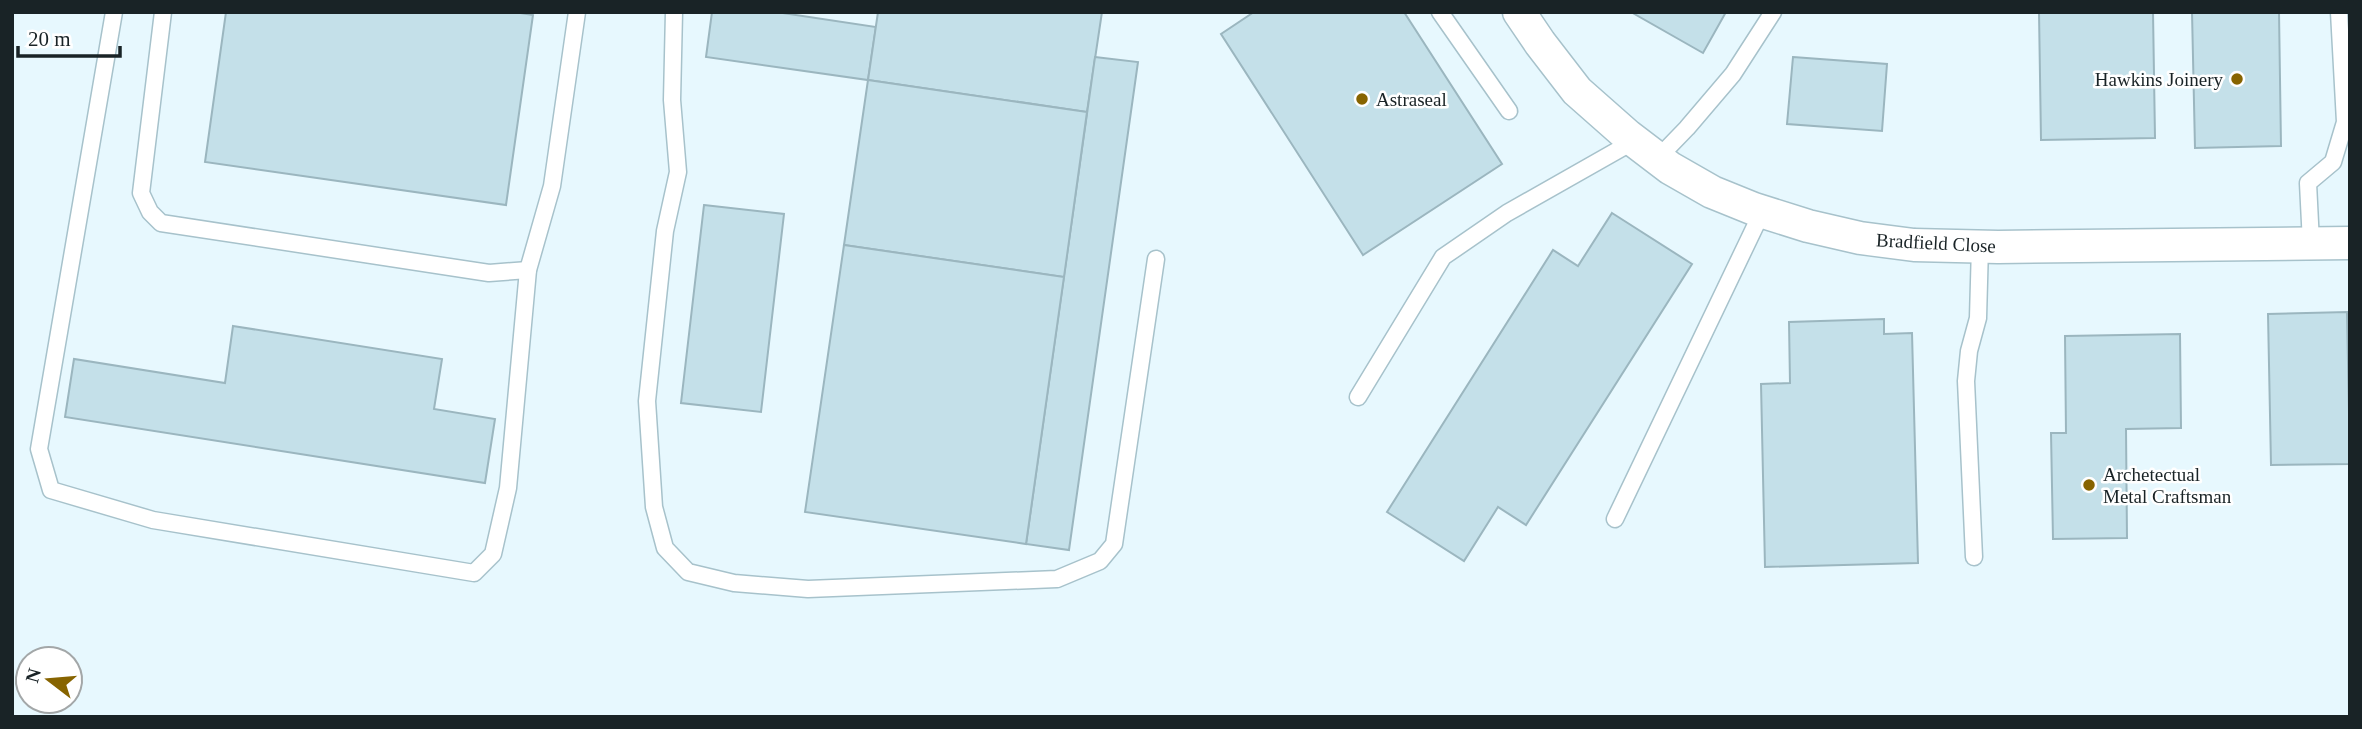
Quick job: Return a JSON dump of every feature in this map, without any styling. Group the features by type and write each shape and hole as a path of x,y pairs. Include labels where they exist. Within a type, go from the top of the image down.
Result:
{"street":[{"name":"Bradfield Close","path":"1519,12 1539,43 1577,91 1645,150 1712,192 1762,212 1808,226 1860,239 1914,245 2350,243"}],"lane":[{"path":"114,12 39,449 51,491 153,520 474,573 493,554 508,488 528,270 552,186 577,12"},
{"path":"163,12 141,193 150,212 161,223 489,273 528,270"},
{"path":"674,12 672,100 678,172 665,231 647,401 654,507 665,548 688,572 734,583 808,589 1057,579 1100,561 1115,544 1156,259"},
{"path":"1440,12 1509,111"},
{"path":"1358,397 1443,257 1507,213 1687,128 1733,75 1773,12"},
{"path":"2311,243 2308,183 2333,162 2346,122 2339,12"},
{"path":"1615,519 1762,212"},
{"path":"1975,557 1966,381 1969,351 1978,318 1980,246"}],"building":[{"path":"226,12 514,12 533,15 506,205 205,162"},
{"path":"712,12 776,12 876,27 868,80 706,57"},
{"path":"878,12 1102,12 1087,112 868,80"},
{"name":"Astraseal","path":"1254,12 1404,12 1502,164 1363,255 1221,34"},
{"path":"1631,12 1726,12 1703,53"},
{"path":"2039,12 2153,12 2155,138 2041,140"},
{"name":"Hawkins Joinery","path":"2192,12 2279,12 2281,146 2195,148"},
{"path":"1095,57 1138,62 1069,550 1026,544"},
{"path":"1793,57 1887,64 1882,131 1787,124"},
{"path":"868,80 1087,112 1064,277 844,245"},
{"path":"704,205 784,214 761,412 681,403"},
{"path":"1612,213 1692,264 1526,525 1498,507 1464,561 1387,512 1553,250 1578,266"},
{"path":"844,245 1064,277 1026,544 805,512"},
{"path":"2347,312 2350,464 2271,465 2268,314"},
{"path":"1884,319 1884,334 1912,333 1918,563 1765,567 1761,384 1790,383 1789,322"},
{"path":"233,326 442,359 434,409 495,419 485,483 65,417 74,359 225,383"},
{"name":"Archetectual Metal Craftsman","path":"2180,334 2181,428 2126,429 2127,538 2053,539 2051,433 2066,433 2065,336"}],"place":[{"name":"Hawkins Joinery","path":"2237,79"},
{"name":"Astraseal","path":"1362,99"},
{"name":"Archetectual Metal Craftsman","path":"2089,485"}]}
